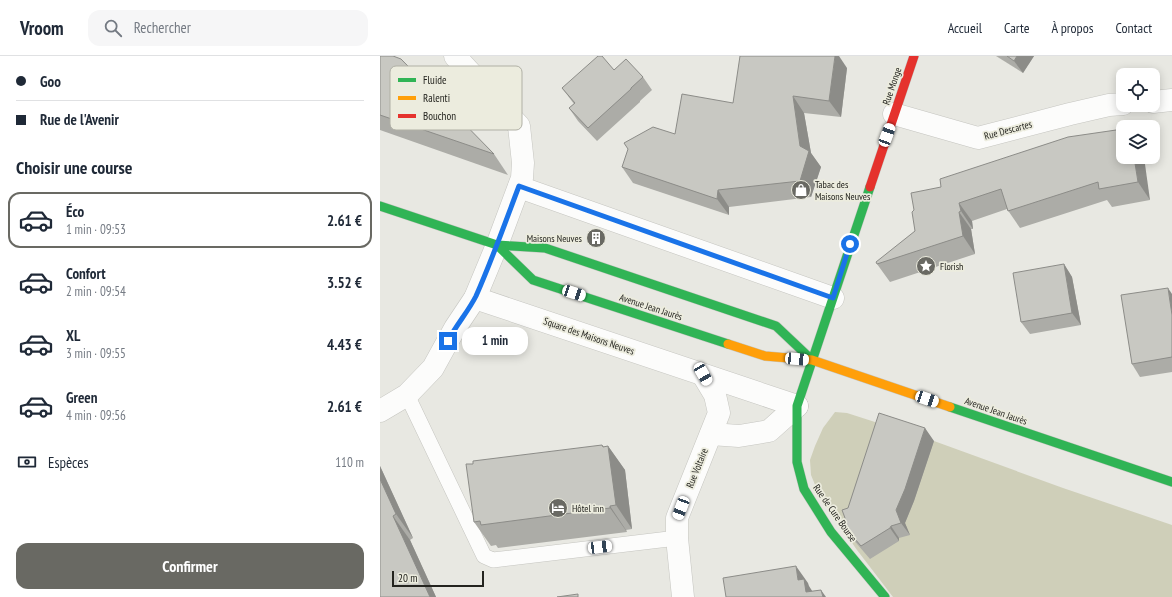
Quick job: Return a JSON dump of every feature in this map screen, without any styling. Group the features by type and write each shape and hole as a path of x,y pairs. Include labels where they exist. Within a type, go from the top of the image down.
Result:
{"main road":[{"name":"Rue Monge","path":"833,298 914,56"},
{"name":"Avenue Jean Jaurès","path":"380,206 497,245 544,248 776,326 812,360"},
{"name":"Avenue Jean Jaurès","path":"497,245 533,280 765,356 812,360 1172,482"},
{"path":"812,360 833,298"},
{"name":"Rue de Cure Bourse","path":"812,360 798,406 797,462 804,489 831,532 885,597"}],"street":[{"path":"455,56 464,66"},
{"path":"1160,101 1172,100"},
{"name":"Rue Descartes","path":"894,114 978,138 1070,114 1116,104"},
{"path":"380,411 407,395 433,368 455,328 475,298 522,178 523,163 519,130"},
{"path":"519,186 833,298"},
{"name":"Square des Maisons Neuves","path":"475,298 798,406"},
{"path":"703,374 715,395 719,413 711,434 739,436 769,431 798,406"},
{"name":"Rue Voltaire","path":"683,597 677,538 677,518 711,434"}],"lane":[{"path":"407,395 484,556 493,560 677,538"}],"green space":[{"path":"835,412 847,413 934,441 1063,488 1172,525 1172,597 893,597 857,550 820,497 811,475 810,460 815,446 823,428"}],"building":[{"path":"380,56 393,56 401,59 408,66 390,66 390,118 380,115"},
{"path":"598,56 602,56 614,70 626,59 643,77 588,128 569,108 575,103 562,88"},
{"path":"740,56 835,56 829,101 793,96 800,146 809,151 800,181 718,190 717,199 622,167 628,149 624,143 653,127 675,134 682,94 733,103"},
{"path":"1007,56 1017,56 1014,61"},
{"path":"424,130 471,130 494,154"},
{"path":"1116,130 1116,164 1135,164 1138,182 1099,189 1098,182 1008,211 1001,189 959,203 963,236 877,264 876,262 915,231 912,212 914,210 911,193 941,187 940,179 1068,137"},
{"path":"1064,264 1072,313 1021,322 1013,273"},
{"path":"1168,288 1172,315 1172,357 1132,364 1121,295"},
{"path":"879,413 925,428 905,489 896,510 901,523 891,526 861,546 843,525 845,518 842,510 848,508"},
{"path":"602,445 603,447 608,446 616,505 610,506 610,508 481,525 480,521 474,522 466,464 473,464 473,461"},
{"path":"380,479 396,514 393,516 430,597 380,597"},
{"path":"796,566 798,580 804,579 806,592 821,590 823,597 726,597 723,578"},
{"path":"578,594 578,597 557,597"}],"traffic: fast":[{"path":"870,187 797,406 797,462 804,489 831,532 885,597"},
{"path":"380,206 497,245 545,248 776,326 812,360"},
{"path":"497,245 533,280 728,344"},
{"path":"950,407 1172,482"}],"traffic: slow":[{"path":"728,344 765,356 812,360 950,407"}],"traffic: jam":[{"path":"870,187 914,56"}],"place":[{"name":"Tabac des Maisons Neuves","path":"801,190"},
{"name":"Maisons Neuves","path":"596,238"},
{"name":"Florish","path":"926,266"},
{"name":"Hôtel inn","path":"558,508"}],"route":[{"path":"448,341 475,298 519,186 833,298 850,244"}]}
